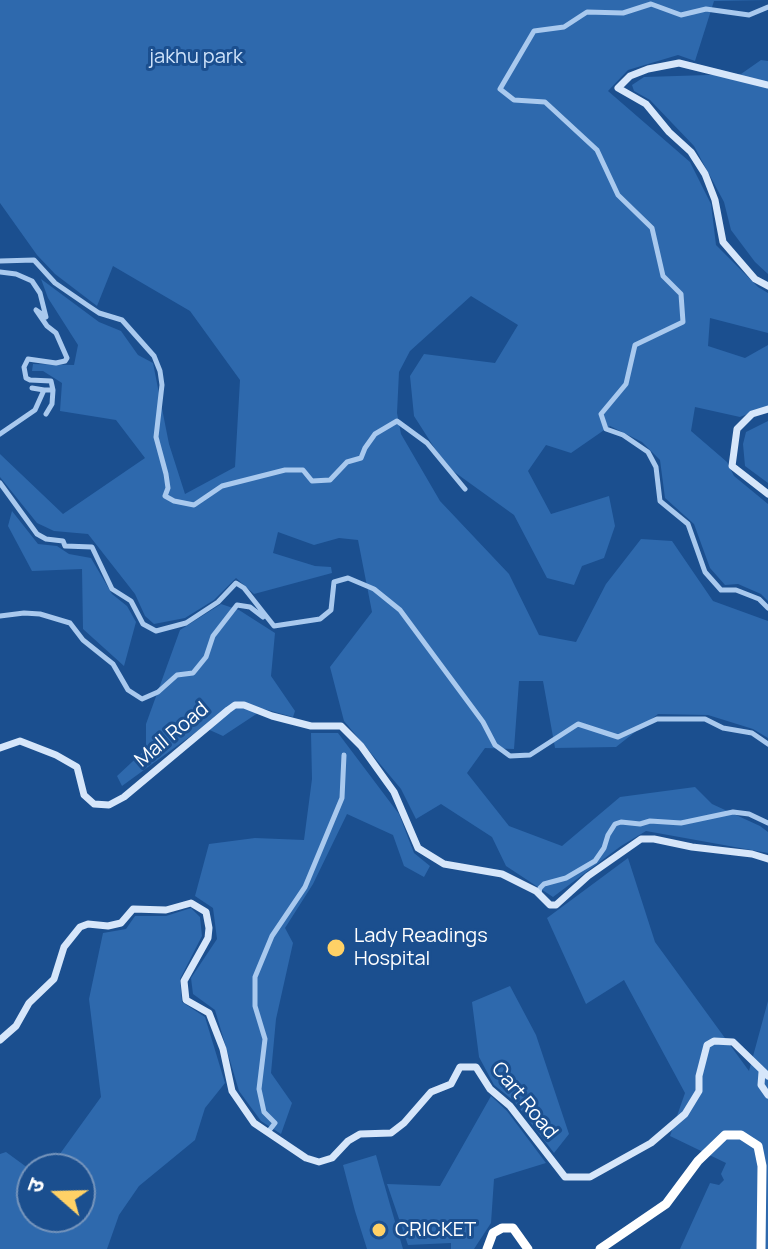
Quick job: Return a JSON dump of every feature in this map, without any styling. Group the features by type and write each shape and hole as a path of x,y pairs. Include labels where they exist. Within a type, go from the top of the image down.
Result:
{"highway":[{"path":"600,1249 666,1204 698,1161 725,1135 741,1135 758,1146 762,1166 761,1249"},
{"path":"487,1249 493,1233 502,1228 513,1228 528,1249"}],"main road":[{"path":"768,85 679,63 630,76 618,88 646,104 691,152 705,174 715,200 723,242 755,279 768,286"},
{"path":"768,409 752,414 737,429 732,466 768,494"},
{"name":"Mall Road","path":"0,748 20,741 77,767 84,795 100,806 124,797 235,705 311,726 341,726 361,746 394,792 418,848 444,864 502,874 539,894"},
{"path":"539,894 550,905 556,905 588,876 641,839 706,850 734,851 768,859"},
{"name":"Cart Road","path":"0,1040 16,1026 29,1003 54,979 64,947 80,927 121,923 133,909 166,910 191,903 206,912 209,928 208,938 184,981 186,1000 209,1013 223,1049 232,1091 254,1123 306,1158 319,1162 332,1158 348,1141 360,1134 391,1133 431,1092 451,1084 460,1067 476,1067 490,1089 510,1106 565,1177 590,1177 651,1143 685,1114 699,1091 699,1076 707,1045 714,1041 733,1042 765,1074 761,1085 768,1095"}],"street":[{"path":"768,7 749,15 706,9 681,15 651,4 623,13 587,12 564,27 534,31 500,89 514,100 545,102 597,150 618,195 652,228 663,276 681,294 683,322 635,345 626,384 601,414 606,429 623,435 648,452 656,467 660,501 688,524 705,572 721,590 736,590 759,599 768,599"},
{"path":"0,261 34,260 55,283 87,305 99,313 122,320 154,356 162,385 156,437 166,474 168,488 165,496 174,501 194,505 222,486 285,470 303,470 312,481 330,480 347,462 361,458 375,434 397,421 427,443 465,489"},
{"path":"0,272 16,274 32,281 40,293 46,317 36,310 56,333 67,358 56,363 28,359 24,373 30,380 51,381 52,404 46,414"},
{"path":"32,388 53,390"},
{"path":"0,434 35,410 44,390"},
{"path":"0,483 37,534 46,539 63,541 65,546 92,547 112,589 131,601 143,624 156,631 186,623 218,602 236,583 244,588 266,619"},
{"path":"0,616 40,614 70,623 83,640 113,664 128,690 142,699 158,692 177,675 193,673 206,657 213,636 237,605 250,607 274,626 320,619 331,610 334,582 348,578 374,589 400,610 483,722 495,745 510,756 530,755 578,724 618,737 657,719 705,719 723,728 752,733 768,744"},
{"path":"759,599 768,608"},
{"path":"267,1133 275,1123 264,1112 259,1089 265,1039 255,1006 255,977 272,936 305,887 342,798 344,755"},
{"path":"539,894 544,884 566,878 595,861 615,824 621,822 681,823 733,812 749,814 768,823"}],"green space":[{"name":"jakhu park","path":"0,0 768,0 714,1 695,61 678,55 628,70 608,91 690,162 711,204 716,245 768,293 768,333 710,318 708,346 745,358 768,345 768,406 740,417 695,407 691,431 727,462 734,476 768,504 768,601 761,594 738,584 725,585 710,568 694,524 665,498 660,460 642,442 610,426 571,453 546,445 528,471 551,514 609,496 615,526 604,558 582,566 574,585 547,578 514,515 446,466 414,416 410,376 424,354 495,363 518,325 471,296 410,351 399,372 397,413 401,434 440,501 509,574 539,635 576,642 606,584 641,539 672,541 713,601 768,621 768,738 753,729 708,715 658,714 616,747 555,748 543,681 519,681 514,749 485,748 467,773 509,826 562,846 620,797 695,787 712,804 768,832 768,853 646,831 553,897 506,866 492,837 441,804 416,819 401,789 344,721 330,667 372,612 358,540 339,538 314,545 278,532 273,553 315,566 331,567 332,573 254,594 236,578 214,600 185,618 154,624 145,616 135,594 88,534 54,531 37,523 0,477 0,454 63,514 145,458 116,420 60,411 62,383 43,371 32,371 33,364 74,365 78,345 48,298 41,279 99,322 121,331 138,355 153,363 169,444 185,494 235,467 240,380 190,311 113,266 97,306 55,274 37,255 0,203"},
{"path":"761,60 768,61 768,274 731,230 724,202 694,146 650,100 634,91 632,85 644,77 741,74"},
{"path":"768,421 768,483 745,466 743,444 746,432"},
{"path":"12,511 38,544 57,546 69,554 91,558 112,594 127,606 136,622 124,666 83,629 82,569 32,571 8,526"},
{"path":"221,604 239,610 275,633 271,676 295,711 293,717 264,709 223,736 203,727 122,786 117,776 146,749 146,724 180,630"},
{"path":"311,733 338,733 399,814 414,853 430,866 424,877 404,866 393,835 347,814 313,884 285,928 293,943 276,1019 271,1073 292,1103 281,1134 261,1121 239,1091 215,1010 193,994 191,978 217,939 213,908 195,896 209,844 255,838 304,840 312,779"},
{"path":"628,858 655,942 749,1071 768,1001 768,1249 680,1249 710,1183 719,1185 724,1180 721,1174 726,1163 670,1136 685,1093 624,980 586,1004 547,918"},
{"path":"191,908 200,917 202,936 180,979 182,1002 205,1017 225,1083 205,1108 195,1140 139,1186 119,1215 107,1249 0,1249 0,1154 6,1152 16,1159 16,1233 96,1233 96,1153 61,1153 101,1097 89,999 103,933 126,929 135,916 166,916"},
{"path":"510,986 536,1035 569,1134 554,1153 514,1101 494,1085 479,1057 472,1002"},
{"path":"491,1096 507,1111 546,1163 494,1179 491,1223 474,1249 451,1249 451,1243 408,1245 387,1184 440,1186"},
{"path":"376,1155 403,1249 367,1249 355,1211 343,1165"}],"place":[{"name":"Lady Readings Hospital","path":"336,948"},
{"name":"CRICKET","path":"379,1230"}]}
